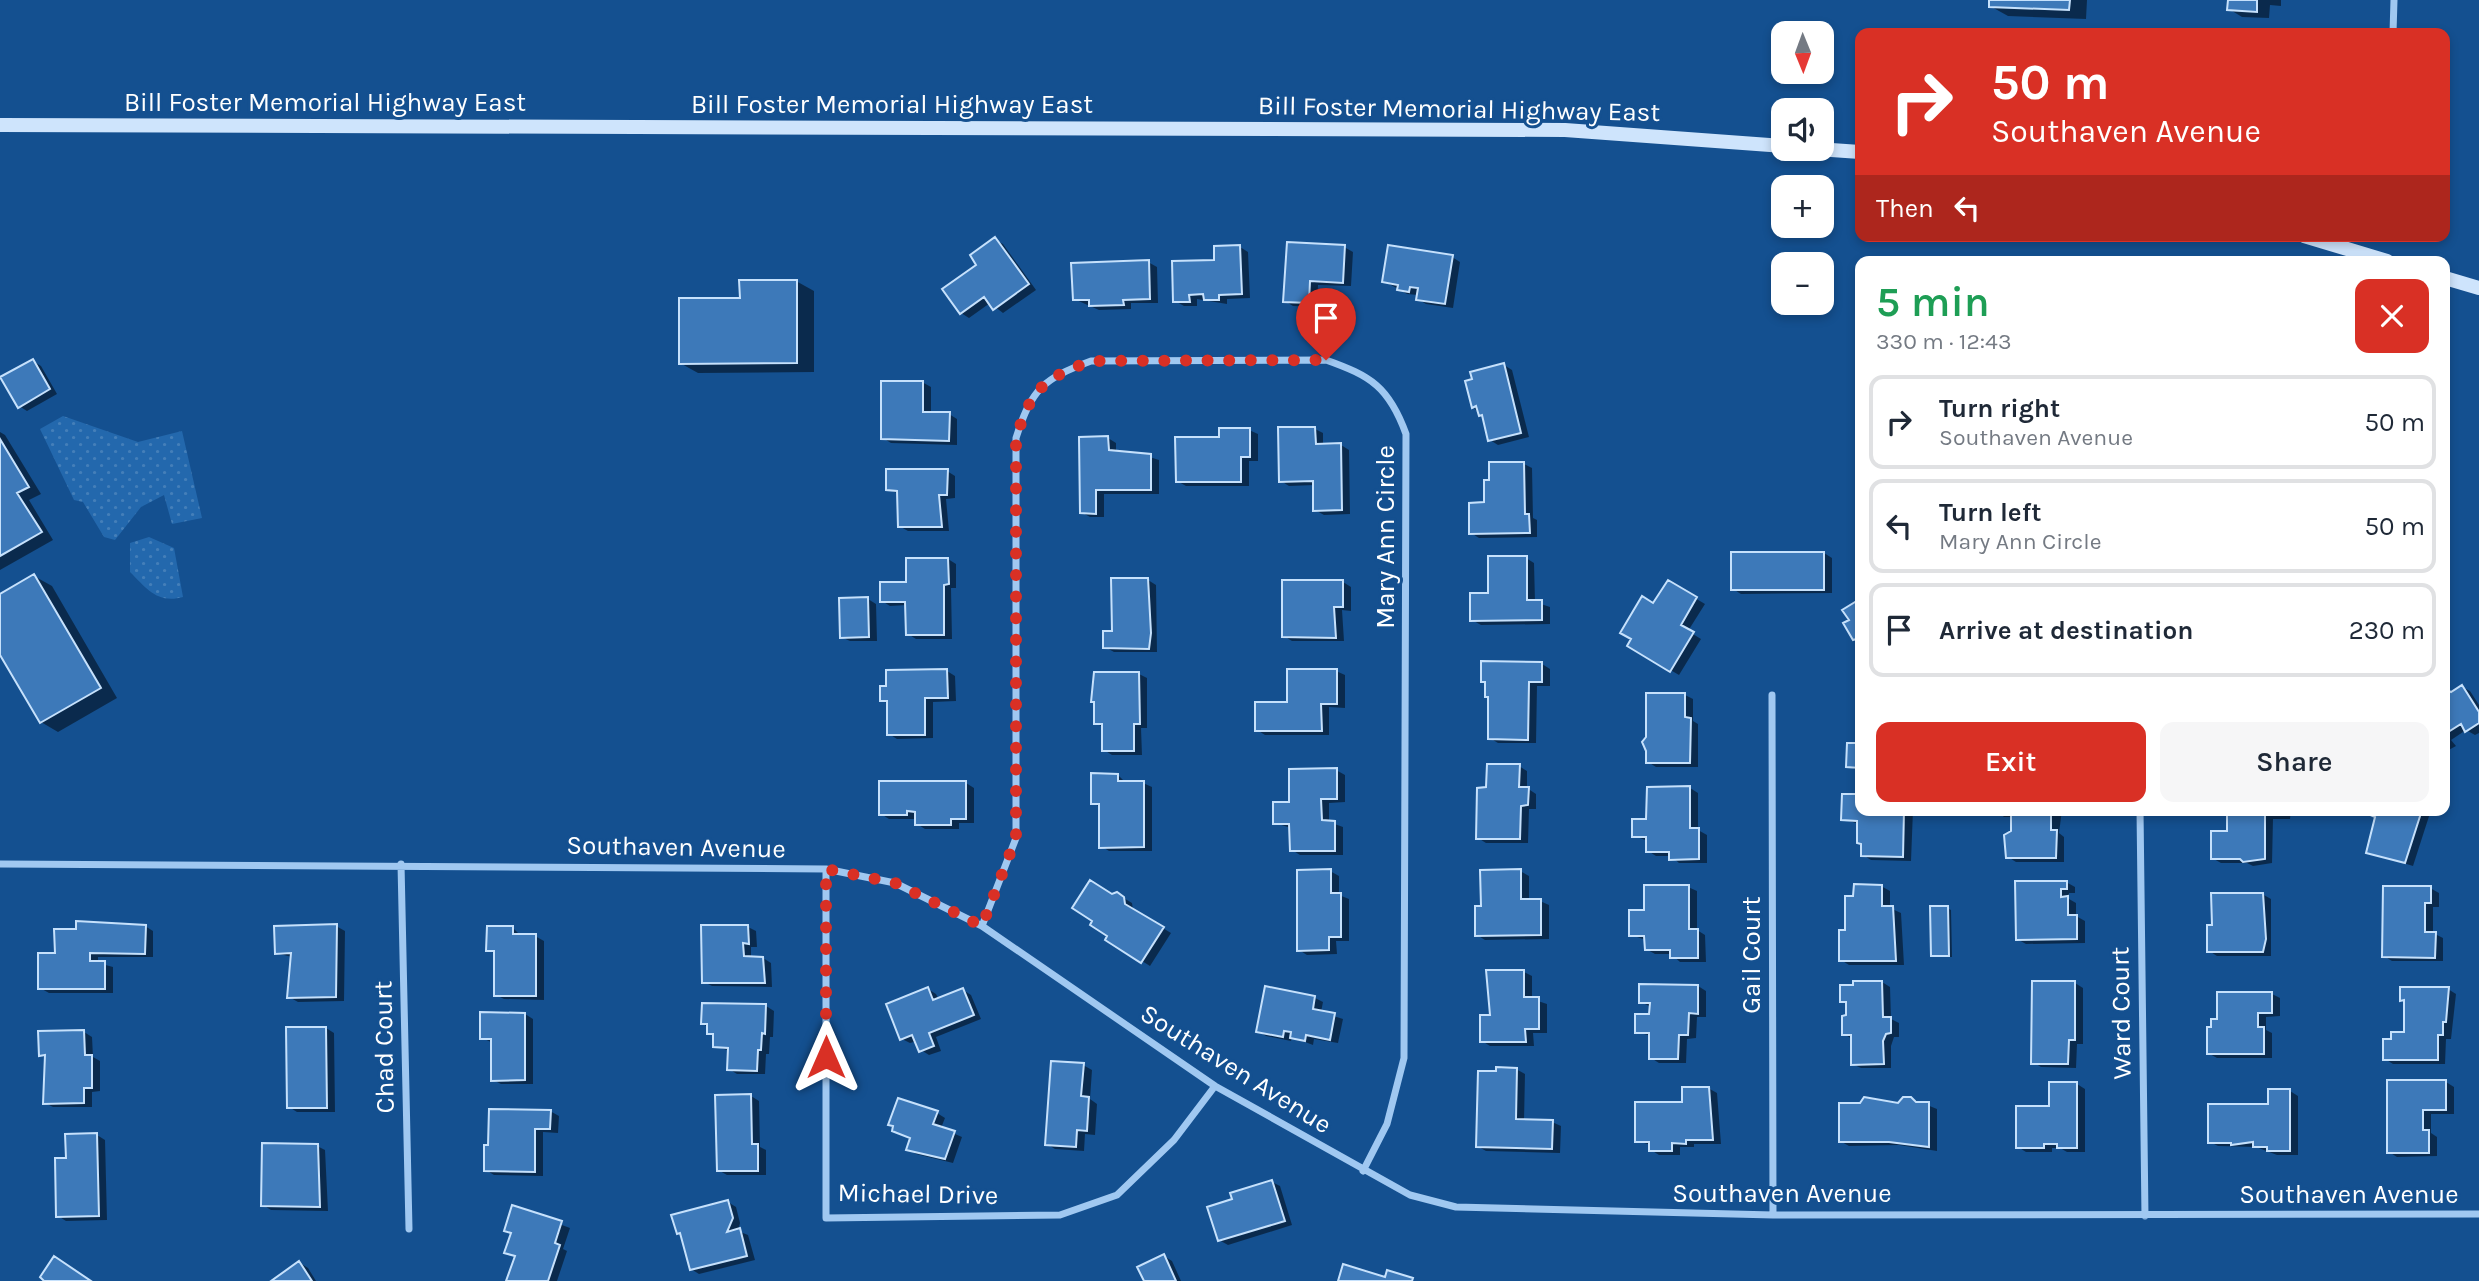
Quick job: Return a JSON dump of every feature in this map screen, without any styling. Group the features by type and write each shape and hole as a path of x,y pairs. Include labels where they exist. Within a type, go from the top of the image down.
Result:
{"main road":[{"name":"Bill Foster Memorial Highway East","path":"0,125 1551,130 1771,145"},
{"path":"1834,150 1855,152"},
{"path":"2324,242 2370,256"},
{"path":"2450,279 2479,288"}],"street":[{"path":"2393,28 2394,0"},
{"name":"Mary Ann Circle","path":"982,926 1016,838 1016,438 1024,413 1037,390 1062,372 1091,361 1326,360 1359,372 1385,391 1406,434 1404,1058 1387,1124 1363,1171"},
{"name":"Gail Court","path":"1772,695 1773,1215"},
{"name":"Ward Court","path":"2140,816 2145,1216"},
{"name":"Southaven Avenue","path":"0,864 401,864 826,869 895,883 982,926 1215,1086 1410,1195 1456,1207 1773,1215 2479,1214"},
{"name":"Chad Court","path":"401,864 409,1228"},
{"name":"Michael Drive","path":"826,869 826,1218 1060,1215 1117,1195 1174,1140 1215,1086"}],"shaded area":[{"path":"63,416 138,442 182,431 202,518 172,524 164,495 141,507 115,540 104,537 83,502 74,500 40,429"},
{"path":"149,537 174,548 183,597 160,597 130,572 130,543"}],"building":[{"path":"1989,0 2070,0 2069,10 1989,7"},
{"path":"2228,0 2257,0 2257,12 2227,10"},
{"path":"995,237 1029,284 993,310 984,297 960,314 942,289 976,265 970,255"},
{"path":"1287,242 1345,245 1343,283 1310,281 1309,303 1283,302"},
{"path":"1240,245 1242,294 1219,295 1219,300 1204,300 1203,294 1189,295 1190,302 1173,302 1172,261 1214,260 1214,246"},
{"path":"1388,245 1453,255 1445,304 1416,300 1418,288 1410,287 1409,292 1397,290 1398,285 1382,282"},
{"path":"1149,260 1150,299 1123,300 1124,305 1089,306 1089,300 1073,300 1071,263"},
{"path":"739,280 797,280 797,363 679,364 679,298 740,298"},
{"path":"33,359 50,389 18,408 0,377"},
{"path":"1504,363 1521,433 1488,441 1482,415 1479,416 1476,406 1472,408 1465,381 1472,379 1470,372"},
{"path":"881,381 923,381 923,412 950,412 949,441 881,439"},
{"path":"1278,427 1315,427 1316,444 1341,443 1342,510 1313,511 1313,481 1279,482"},
{"path":"1219,428 1250,428 1250,457 1241,457 1241,482 1176,482 1175,437 1219,437"},
{"path":"1108,436 1109,450 1151,454 1151,490 1096,490 1096,514 1080,513 1079,437"},
{"path":"0,439 29,487 17,493 42,532 0,556"},
{"path":"1489,462 1524,462 1525,514 1529,514 1530,533 1469,534 1469,503 1484,502 1484,480 1489,480"},
{"path":"886,469 948,469 947,495 939,495 942,527 898,527 897,491 886,490"},
{"path":"1731,552 1824,552 1824,590 1731,590"},
{"path":"1488,556 1527,556 1527,600 1542,600 1542,620 1470,621 1470,593 1488,593"},
{"path":"906,558 948,558 949,584 944,585 944,635 906,635 905,602 880,602 880,582 906,582"},
{"path":"34,574 101,688 40,723 0,655 0,594"},
{"path":"1111,578 1148,578 1151,633 1149,649 1103,648 1103,631 1112,631"},
{"path":"1282,580 1343,580 1343,607 1334,607 1336,638 1282,637"},
{"path":"1668,580 1697,597 1681,625 1694,632 1670,672 1627,646 1631,639 1620,633 1642,596 1653,603"},
{"path":"868,597 869,637 840,638 839,598"},
{"path":"1855,602 1855,639 1843,623 1849,620 1842,610"},
{"path":"1481,661 1542,662 1542,682 1529,682 1528,740 1488,739 1488,697 1485,697 1485,682 1481,682"},
{"path":"947,669 948,698 925,698 925,735 887,735 887,701 880,701 880,686 886,686 886,670"},
{"path":"1287,669 1337,669 1337,704 1321,704 1322,731 1255,731 1255,702 1287,702"},
{"path":"1094,672 1139,672 1140,724 1134,724 1134,751 1102,751 1102,724 1094,724 1094,702 1091,702"},
{"path":"2462,685 2479,712 2479,723 2465,732 2461,724 2450,731 2451,692"},
{"path":"1646,693 1685,693 1685,717 1691,718 1690,763 1646,763 1646,751 1642,742 1646,737"},
{"path":"1847,743 1855,743 1855,768 1846,767"},
{"path":"1487,764 1520,764 1519,787 1529,787 1528,805 1521,806 1520,839 1476,839 1477,788 1486,787"},
{"path":"1337,768 1337,799 1321,799 1322,820 1335,821 1335,851 1290,851 1289,824 1273,824 1273,802 1289,802 1289,769"},
{"path":"1091,773 1118,774 1118,781 1144,781 1144,847 1099,848 1099,804 1091,804"},
{"path":"879,781 966,781 966,819 951,819 951,825 915,825 915,812 907,811 907,815 879,815"},
{"path":"1690,786 1690,828 1699,828 1699,859 1669,860 1669,852 1646,852 1646,837 1632,837 1632,819 1646,819 1647,787"},
{"path":"1842,794 1855,794 1855,816 1904,816 1903,857 1861,856 1861,844 1857,843 1857,821 1841,820"},
{"path":"2011,816 2051,816 2051,830 2057,830 2056,858 2006,858 2004,835 2011,831"},
{"path":"2227,816 2265,816 2265,859 2243,862 2240,859 2211,859 2211,831 2227,831"},
{"path":"2372,816 2420,816 2405,863 2366,853 2375,817"},
{"path":"1331,869 1331,893 1341,893 1341,937 1329,937 1329,950 1297,951 1297,870"},
{"path":"1521,869 1521,899 1541,899 1541,935 1475,936 1475,906 1481,906 1480,870"},
{"path":"1090,880 1112,894 1117,892 1124,897 1125,904 1164,927 1141,963 1105,940 1107,936 1090,925 1092,921 1072,908"},
{"path":"2015,881 2067,881 2067,889 2061,889 2061,897 2068,896 2068,915 2077,915 2077,939 2016,940"},
{"path":"1854,884 1882,885 1882,906 1893,906 1896,961 1839,961 1839,930 1845,930 1845,896 1853,896"},
{"path":"1644,885 1689,885 1689,929 1698,929 1698,958 1670,958 1670,950 1645,950 1644,936 1629,936 1629,910 1644,910"},
{"path":"2383,886 2431,886 2431,903 2425,903 2425,932 2436,932 2435,958 2382,957"},
{"path":"2211,893 2263,893 2266,939 2263,952 2207,952 2207,925 2212,925"},
{"path":"1930,906 1948,906 1949,956 1931,956"},
{"path":"76,921 146,925 145,954 90,953 90,961 105,961 105,989 38,989 38,953 55,953 54,929 76,929"},
{"path":"337,924 336,997 287,998 291,953 275,954 274,926"},
{"path":"701,925 748,925 749,944 743,943 744,956 763,957 765,983 702,983"},
{"path":"487,926 513,926 513,934 536,934 536,996 494,996 494,951 486,951"},
{"path":"1486,970 1524,970 1524,997 1539,997 1539,1029 1525,1029 1526,1042 1480,1042 1480,1015 1490,1015"},
{"path":"1853,981 1882,981 1883,1017 1891,1017 1891,1033 1886,1034 1883,1041 1884,1064 1851,1065 1851,1035 1842,1035 1842,1016 1846,1015 1846,1002 1840,1002 1840,985 1853,985"},
{"path":"2032,981 2075,981 2075,1040 2069,1040 2068,1064 2031,1064"},
{"path":"1639,984 1698,985 1698,1014 1689,1013 1688,1035 1679,1035 1678,1059 1649,1059 1649,1033 1635,1033 1635,1014 1649,1014 1650,1003 1639,1003"},
{"path":"1265,986 1315,996 1313,1009 1335,1013 1330,1040 1306,1035 1305,1041 1290,1038 1291,1032 1284,1031 1283,1037 1256,1032"},
{"path":"928,987 933,1000 963,988 974,1015 929,1033 934,1046 919,1052 912,1035 900,1040 886,1004"},
{"path":"2400,987 2449,987 2446,1022 2443,1022 2443,1035 2438,1035 2438,1060 2383,1060 2383,1039 2391,1039 2391,1032 2404,1032 2404,1000 2400,1001"},
{"path":"2217,992 2272,992 2272,1013 2258,1013 2258,1027 2264,1027 2264,1054 2207,1054 2207,1027 2211,1027 2211,1019 2217,1019"},
{"path":"702,1003 766,1004 765,1034 762,1033 761,1050 758,1050 757,1071 727,1070 728,1048 713,1047 713,1034 707,1034 707,1024 701,1024"},
{"path":"480,1012 525,1013 525,1080 491,1081 491,1039 480,1039"},
{"path":"286,1027 326,1027 327,1108 287,1108"},
{"path":"84,1030 85,1055 92,1055 92,1088 84,1088 84,1103 43,1104 45,1055 39,1056 38,1031"},
{"path":"1051,1061 1084,1063 1081,1096 1089,1097 1087,1131 1077,1130 1076,1147 1045,1145"},
{"path":"1496,1067 1517,1068 1516,1119 1553,1120 1552,1149 1476,1147 1478,1071 1496,1071"},
{"path":"2387,1080 2446,1080 2446,1110 2423,1110 2423,1130 2429,1130 2429,1153 2387,1153"},
{"path":"2049,1082 2077,1082 2077,1148 2057,1148 2057,1144 2044,1144 2044,1148 2016,1148 2016,1106 2049,1106"},
{"path":"1682,1087 1709,1087 1713,1140 1672,1143 1672,1151 1649,1151 1649,1142 1635,1142 1635,1102 1682,1102"},
{"path":"2268,1089 2290,1089 2290,1151 2267,1151 2267,1147 2253,1147 2253,1142 2231,1145 2208,1143 2208,1104 2268,1104"},
{"path":"751,1094 752,1144 758,1144 758,1171 717,1171 715,1095"},
{"path":"1864,1097 1898,1103 1903,1097 1911,1097 1916,1102 1929,1102 1929,1147 1889,1142 1839,1142 1839,1103 1860,1103"},
{"path":"898,1098 938,1111 933,1124 955,1131 945,1159 906,1150 910,1138 892,1131 893,1126 888,1125"},
{"path":"489,1109 551,1110 550,1129 535,1129 535,1172 484,1171"},
{"path":"97,1133 99,1216 56,1217 55,1158 66,1158 65,1134"},
{"path":"262,1143 318,1144 320,1207 261,1206"},
{"path":"1272,1180 1285,1221 1218,1241 1207,1207 1232,1199 1230,1193"},
{"path":"728,1200 733,1218 727,1232 740,1228 747,1256 690,1270 680,1233 677,1234 671,1215"},
{"path":"512,1205 562,1221 555,1243 560,1245 548,1281 506,1281 515,1256 504,1253 511,1233 504,1231"},
{"path":"1164,1254 1176,1281 1144,1281 1137,1267"},
{"path":"54,1256 91,1281 44,1281 40,1277"},
{"path":"299,1261 312,1281 271,1281"},
{"path":"1343,1264 1385,1277 1387,1270 1413,1278 1412,1281 1338,1281"}],"route":[{"path":"826,1057 826,869 895,883 982,926 1016,838 1016,438 1024,413 1037,390 1062,372 1091,361 1326,360"}]}
